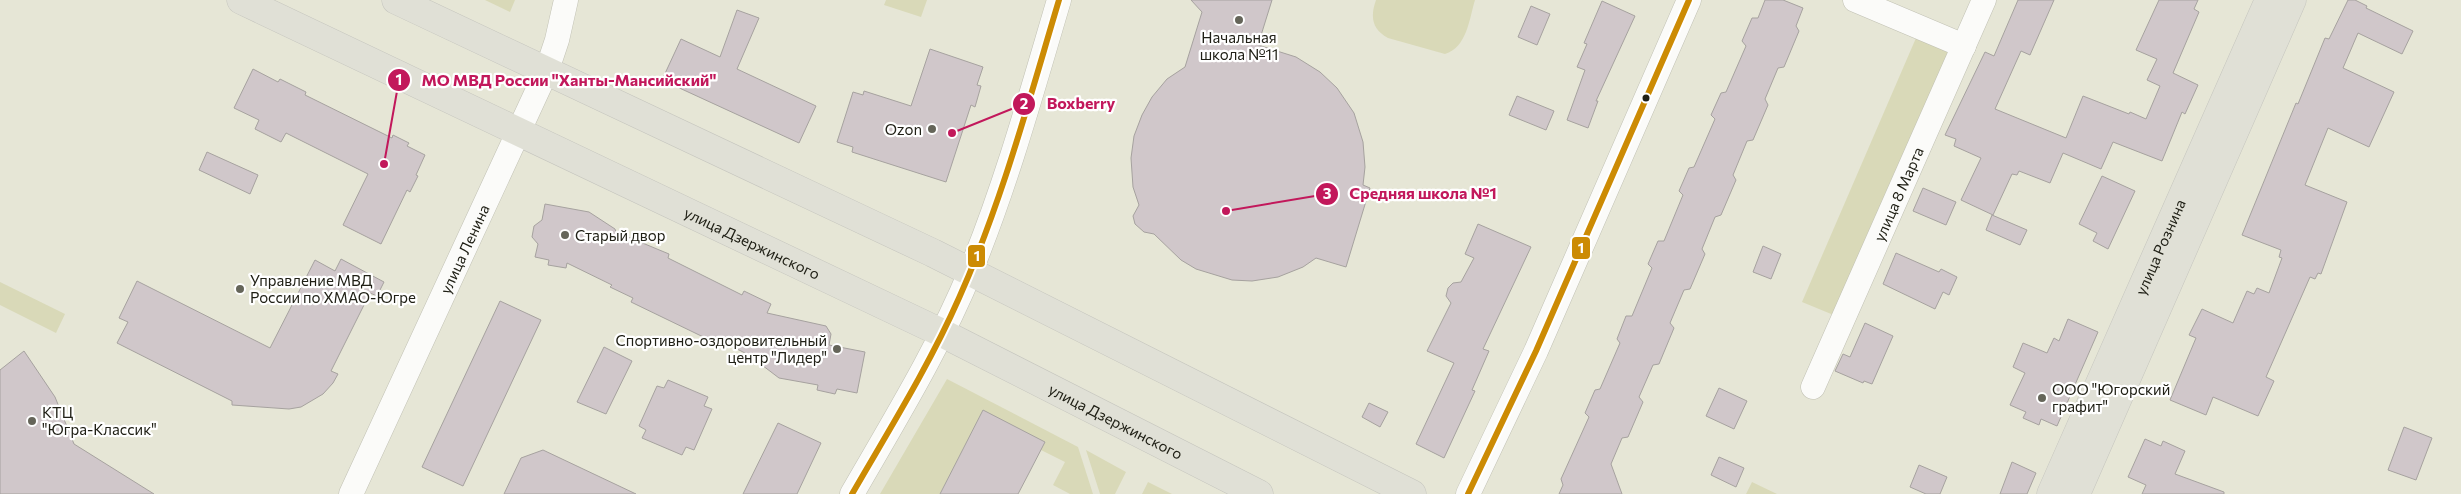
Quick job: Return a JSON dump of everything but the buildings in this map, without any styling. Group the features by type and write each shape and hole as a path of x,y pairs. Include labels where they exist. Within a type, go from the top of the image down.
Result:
{"main road":[{"name":"улица Дзержинского","path":"241,0 942,333 1259,494"},
{"path":"396,0 970,271 1412,494"},
{"name":"улица Рознина","path":"2051,494 2269,0"},
{"name":"улица Рознина","path":"2076,494 2292,0"}],"street":[{"name":"улица Ленина","path":"351,494 547,70 557,40 566,0"},
{"path":"852,494 928,362 970,271 1007,172 1059,0"},
{"path":"1468,494 1536,351 1689,0"},
{"path":"1854,0 1964,46"},
{"name":"улица 8 Марта","path":"1813,387 1984,0"}],"green space":[{"path":"485,0 515,0 510,12"},
{"path":"886,0 927,0 921,17 884,5"},
{"path":"1376,0 1475,0 1463,39 1445,54 1388,38 1379,31 1373,17"},
{"path":"1916,38 1950,53 1836,316 1802,302"},
{"path":"0,282 65,314 56,333 0,305"},
{"path":"947,379 1078,447 1093,494 1070,494 1053,485 1065,462 1041,450 983,411 940,494 880,494"},
{"path":"1086,450 1126,472 1115,494 1100,494"},
{"path":"1148,482 1172,494 1142,494"},
{"path":"1752,482 1777,494 1746,494"}],"transit line":[{"name":"1","path":"852,494 908,398 959,298 1002,188 1059,0"},
{"name":"1","path":"1468,494 1536,351 1689,0"}],"place":[{"name":"Начальная школа №11","path":"1239,20"},
{"name":"Ozon","path":"932,129"},
{"name":"Boxberry","path":"952,133"},
{"name":"МО МВД России \"Ханты-Мансийский\"","path":"384,164"},
{"name":"Средняя школа №1","path":"1226,211"},
{"name":"Старый двор","path":"565,235"},
{"name":"Управление МВД России по ХМАО-Югре","path":"240,289"},
{"name":"Спортивно-оздоровительный центр \"Лидер\"","path":"837,349"},
{"name":"ООО \"Югорский графит\"","path":"2042,398"},
{"name":"КТЦ \"Югра-Классик\"","path":"32,421"}]}
